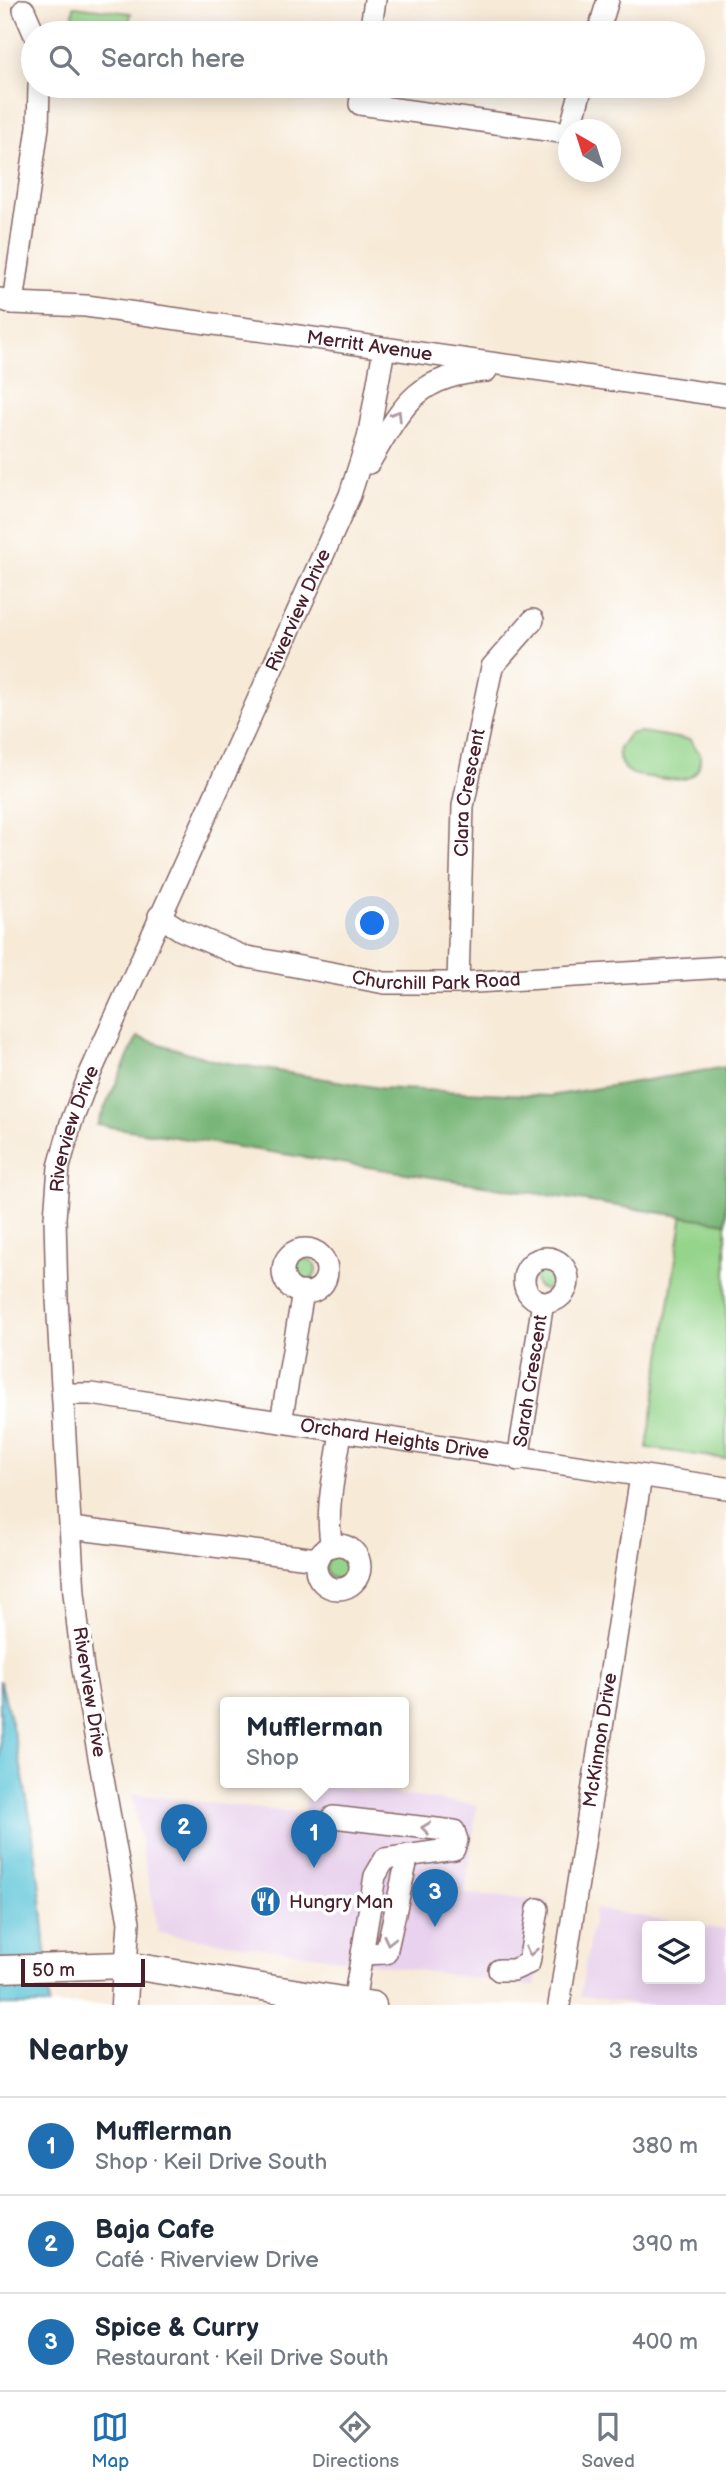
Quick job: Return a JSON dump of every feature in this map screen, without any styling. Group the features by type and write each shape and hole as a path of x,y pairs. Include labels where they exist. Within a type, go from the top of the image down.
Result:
{"main road":[{"path":"124,2005 126,1965"},
{"path":"0,1969 126,1965 364,2003"}],"street":[{"path":"372,21 375,0"},
{"path":"602,21 608,0"},
{"path":"24,10 29,21"},
{"path":"4,304 38,127 39,98"},
{"path":"361,98 360,104 558,130"},
{"path":"572,119 579,98"},
{"name":"Merritt Avenue","path":"4,304 86,306 726,396"},
{"name":"Riverview Drive","path":"126,1965 129,1922 83,1669 74,1593 55,1235 60,1167 71,1123 89,1076 350,495 368,438 384,349"},
{"path":"350,495 398,412 421,389 453,374 520,367"},
{"name":"Clara Crescent","path":"458,983 463,806 492,667 533,620"},
{"name":"Churchill Park Road","path":"159,916 186,932 242,956 385,983 458,983 726,967"},
{"path":"281,1422 303,1292"},
{"name":"Sarah Crescent","path":"518,1460 543,1302"},
{"name":"Orchard Heights Drive","path":"64,1394 91,1394 518,1460 726,1488"},
{"path":"71,1528 325,1553 341,1432"},
{"name":"McKinnon Drive","path":"559,2005 640,1476"},
{"path":"333,1817 454,1831 457,1840 454,1849 438,1854 408,1854 385,1859 375,1876 362,1954 364,2003"},
{"path":"499,1970 513,1970 529,1963 538,1909"}],"shaded area":[{"path":"307,1788 346,1788 477,1805 465,1894 549,1901 535,1987 158,1933 132,1794 304,1814"},
{"path":"595,1909 670,1921 642,1921 642,1984 705,1984 705,1927 726,1930 726,2005 641,2005 580,1996"}],"green space":[{"path":"74,6 131,13 130,21 72,21"},
{"path":"641,732 690,740 700,754 697,770 687,778 673,780 639,776 626,770 620,762 619,748 629,734"},
{"path":"137,1037 216,1061 380,1088 550,1096 726,1067 726,1223 97,1125"},
{"path":"683,1213 726,1221 726,1459 647,1448"},
{"path":"301,1259 309,1259 316,1266 316,1274 309,1281 301,1281 294,1274 294,1266"},
{"path":"546,1268 554,1271 557,1279 554,1287 546,1290 538,1287 535,1279 538,1271"},
{"path":"338,1555 346,1559 350,1567 346,1575 338,1579 330,1575 326,1567 330,1559"}],"water":[{"path":"0,1680 20,1760 34,1841 49,2005 0,2005"}],"place":[{"name":"Baja Cafe","path":"184,1862"},
{"name":"Mufflerman","path":"314,1868"},
{"name":"Hungry Man","path":"266,1902"},
{"name":"Spice & Curry","path":"435,1927"}]}
